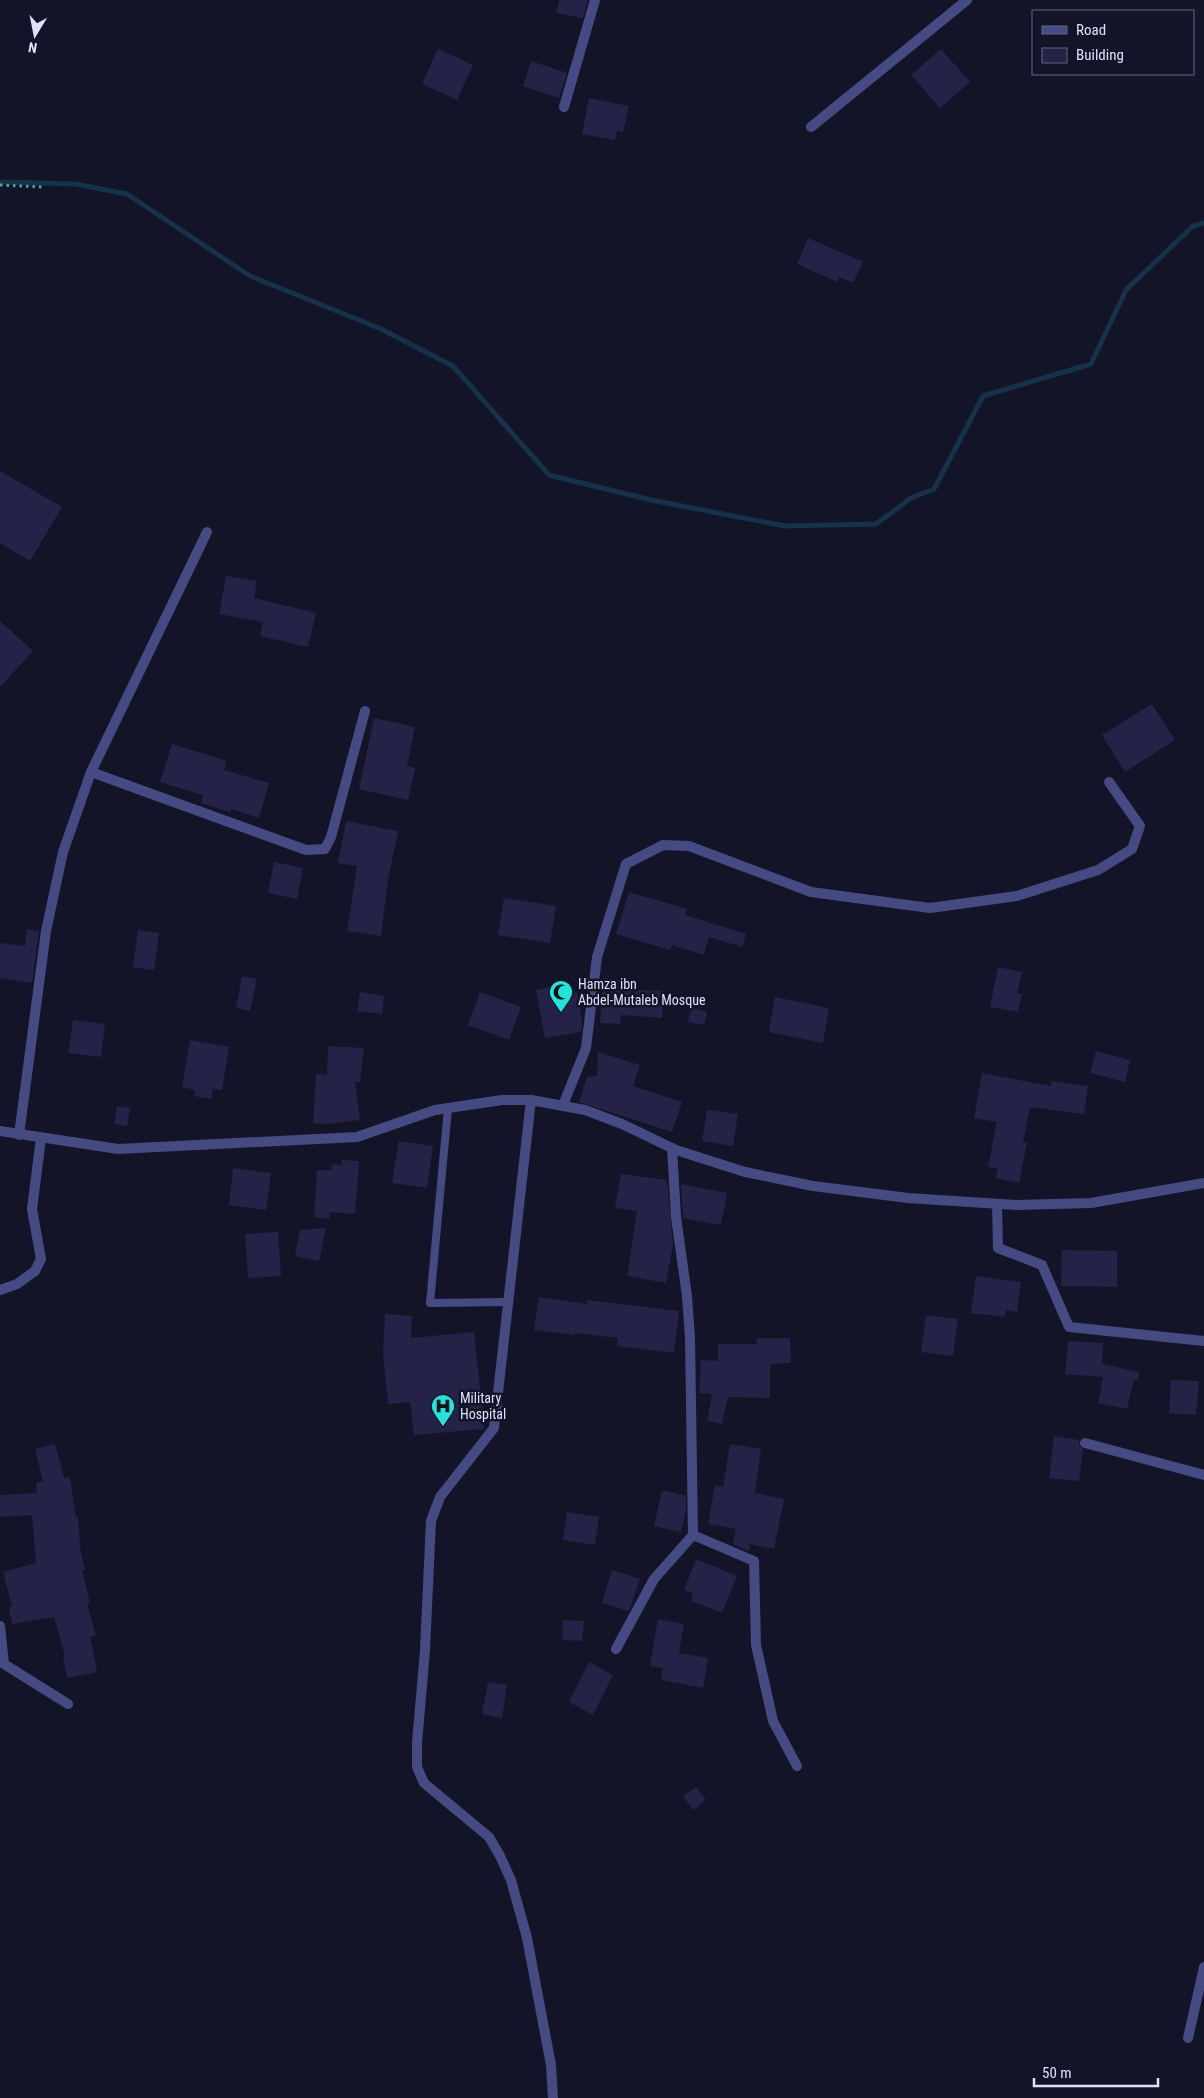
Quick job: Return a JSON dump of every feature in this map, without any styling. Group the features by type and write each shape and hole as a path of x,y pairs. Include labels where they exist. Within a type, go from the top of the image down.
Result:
{"street":[{"path":"564,107 595,0"},
{"path":"811,127 967,0"},
{"path":"20,1135 46,931 63,852 91,772 207,532"},
{"path":"91,772 306,850 325,849 331,837 365,711"},
{"path":"564,1106 586,1048 597,957 626,864 663,845 689,846 811,892 930,908 1017,896 1098,870 1132,849 1140,826 1108,782"},
{"path":"0,1131 118,1149 356,1137 435,1110 502,1100 531,1100 585,1110 622,1124 672,1148 745,1172 813,1186 908,1198 997,1204 1091,1203 1204,1183"},
{"path":"531,1100 494,1428 440,1497 432,1521 417,1767 424,1783 489,1837 500,1856 510,1880 527,1938 552,2065 554,2098"},
{"path":"0,1290 17,1284 35,1271 41,1259 32,1209 40,1138"},
{"path":"616,1649 654,1579 693,1535 690,1338 676,1217 672,1148"},
{"path":"997,1204 998,1248 1042,1266 1069,1327 1204,1341"},
{"path":"1086,1443 1204,1475"},
{"path":"693,1535 754,1561 756,1646 773,1721 797,1766"},
{"path":"0,1626 4,1664 68,1704"},
{"path":"1188,2038 1204,1967"}],"lane":[{"path":"448,1108 430,1303 508,1302"}],"path":[{"path":"0,184 42,187"}],"building":[{"path":"559,0 588,0 583,18 556,13"},
{"path":"438,49 473,65 457,100 422,84"},
{"path":"941,49 970,82 940,108 911,75"},
{"path":"531,61 567,73 559,98 523,86"},
{"path":"589,98 629,106 623,132 617,131 615,140 582,134"},
{"path":"808,238 863,262 853,283 839,277 837,282 797,264"},
{"path":"0,471 62,507 30,561 0,543"},
{"path":"226,576 257,581 254,598 316,613 308,647 260,636 263,622 219,614"},
{"path":"0,621 33,651 0,687"},
{"path":"1152,704 1175,740 1125,772 1102,735"},
{"path":"374,718 415,727 407,766 415,768 408,800 359,789"},
{"path":"172,744 227,761 224,770 269,783 259,818 231,809 230,812 201,803 203,795 160,782"},
{"path":"346,821 398,831 388,880 381,936 347,931 357,866 338,863"},
{"path":"274,862 303,868 297,899 268,893"},
{"path":"629,892 687,909 685,915 746,934 742,947 709,937 704,955 672,945 670,950 616,934"},
{"path":"504,898 556,906 550,943 498,935"},
{"path":"27,929 39,931 32,983 0,978 0,943 25,946"},
{"path":"138,930 159,933 154,970 133,967"},
{"path":"998,967 1022,972 1017,993 1022,994 1018,1012 990,1007"},
{"path":"242,976 257,979 250,1011 236,1008"},
{"path":"603,978 626,980 625,989 664,991 662,1018 621,1015 620,1024 600,1023"},
{"name":"Hamza ibn Abdel-Mutaleb Mosque","path":"559,985 560,994 577,992 582,1020 581,1032 545,1038 536,990"},
{"path":"360,992 384,996 382,1014 357,1011"},
{"path":"480,992 521,1007 509,1040 468,1025"},
{"path":"775,997 829,1008 823,1043 769,1032"},
{"path":"691,1008 707,1012 704,1025 688,1022"},
{"path":"73,1020 105,1024 101,1057 68,1053"},
{"path":"190,1040 229,1047 222,1090 213,1089 211,1099 194,1096 195,1090 182,1087"},
{"path":"328,1046 364,1048 360,1082 355,1082 360,1120 328,1124 313,1123 316,1074 327,1075"},
{"path":"1096,1051 1130,1060 1125,1082 1090,1073"},
{"path":"598,1052 640,1065 633,1086 682,1102 672,1132 579,1102 587,1077 597,1076"},
{"path":"982,1073 1051,1086 1051,1081 1088,1086 1084,1114 1030,1107 1023,1142 1027,1143 1019,1183 996,1178 998,1168 988,1167 997,1122 974,1118"},
{"path":"117,1106 130,1108 127,1126 114,1124"},
{"path":"707,1110 738,1114 733,1146 702,1141"},
{"path":"399,1141 433,1146 427,1188 392,1183"},
{"path":"342,1160 359,1161 355,1214 330,1212 329,1219 314,1217 317,1170 331,1170 332,1164 342,1165"},
{"path":"233,1168 271,1173 266,1210 229,1205"},
{"path":"621,1174 667,1180 673,1244 666,1283 627,1276 637,1211 615,1208"},
{"path":"681,1184 727,1193 721,1225 683,1218"},
{"path":"326,1228 319,1261 295,1256 300,1230"},
{"path":"278,1232 281,1276 248,1278 245,1234"},
{"path":"1062,1250 1117,1251 1117,1287 1061,1286"},
{"path":"976,1276 1021,1282 1017,1312 1006,1310 1005,1317 971,1313"},
{"path":"539,1297 587,1304 587,1300 679,1311 674,1353 617,1346 618,1338 534,1330"},
{"path":"385,1314 412,1316 411,1338 474,1332 484,1429 414,1435 410,1402 388,1404 383,1353"},
{"path":"926,1315 958,1319 953,1356 921,1352"},
{"path":"757,1338 790,1338 791,1363 770,1364 770,1398 728,1397 722,1424 707,1421 712,1394 699,1393 701,1360 718,1361 718,1344 757,1344"},
{"path":"1068,1341 1103,1343 1102,1364 1139,1372 1138,1380 1134,1379 1127,1409 1098,1403 1103,1377 1065,1374"},
{"path":"1171,1380 1199,1381 1196,1415 1169,1413"},
{"path":"1054,1436 1079,1440 1079,1445 1083,1449 1079,1481 1049,1478"},
{"path":"55,1444 64,1478 70,1477 76,1517 78,1517 80,1547 85,1570 82,1570 90,1603 87,1604 96,1635 90,1637 97,1672 67,1678 63,1656 65,1656 54,1617 12,1624 9,1607 12,1606 3,1572 36,1563 32,1515 0,1517 0,1495 37,1493 36,1483 43,1481 35,1449"},
{"path":"730,1444 761,1449 755,1493 784,1499 774,1549 750,1544 749,1551 733,1544 736,1529 708,1524 715,1485 723,1487"},
{"path":"662,1490 686,1496 686,1509 681,1532 654,1526"},
{"path":"567,1512 599,1517 595,1545 563,1540"},
{"path":"696,1559 737,1576 722,1613 691,1601 693,1593 684,1590"},
{"path":"612,1570 640,1579 629,1611 602,1603"},
{"path":"658,1619 684,1624 679,1653 708,1658 703,1688 661,1680 663,1668 650,1666"},
{"path":"563,1620 584,1621 582,1641 562,1640"},
{"path":"589,1662 613,1675 593,1715 569,1702"},
{"path":"488,1682 507,1685 502,1718 482,1714"},
{"path":"696,1787 706,1800 693,1810 683,1796"}],"waterway":[{"path":"0,182 75,184 127,194 250,276 381,329 453,366 549,475 651,500 785,526 876,524 911,498 934,489 983,396 1091,364 1126,290 1193,226 1204,223"}],"place":[{"name":"Hamza ibn Abdel-Mutaleb Mosque","path":"561,1013"},
{"name":"Military Hospital","path":"443,1427"}]}
